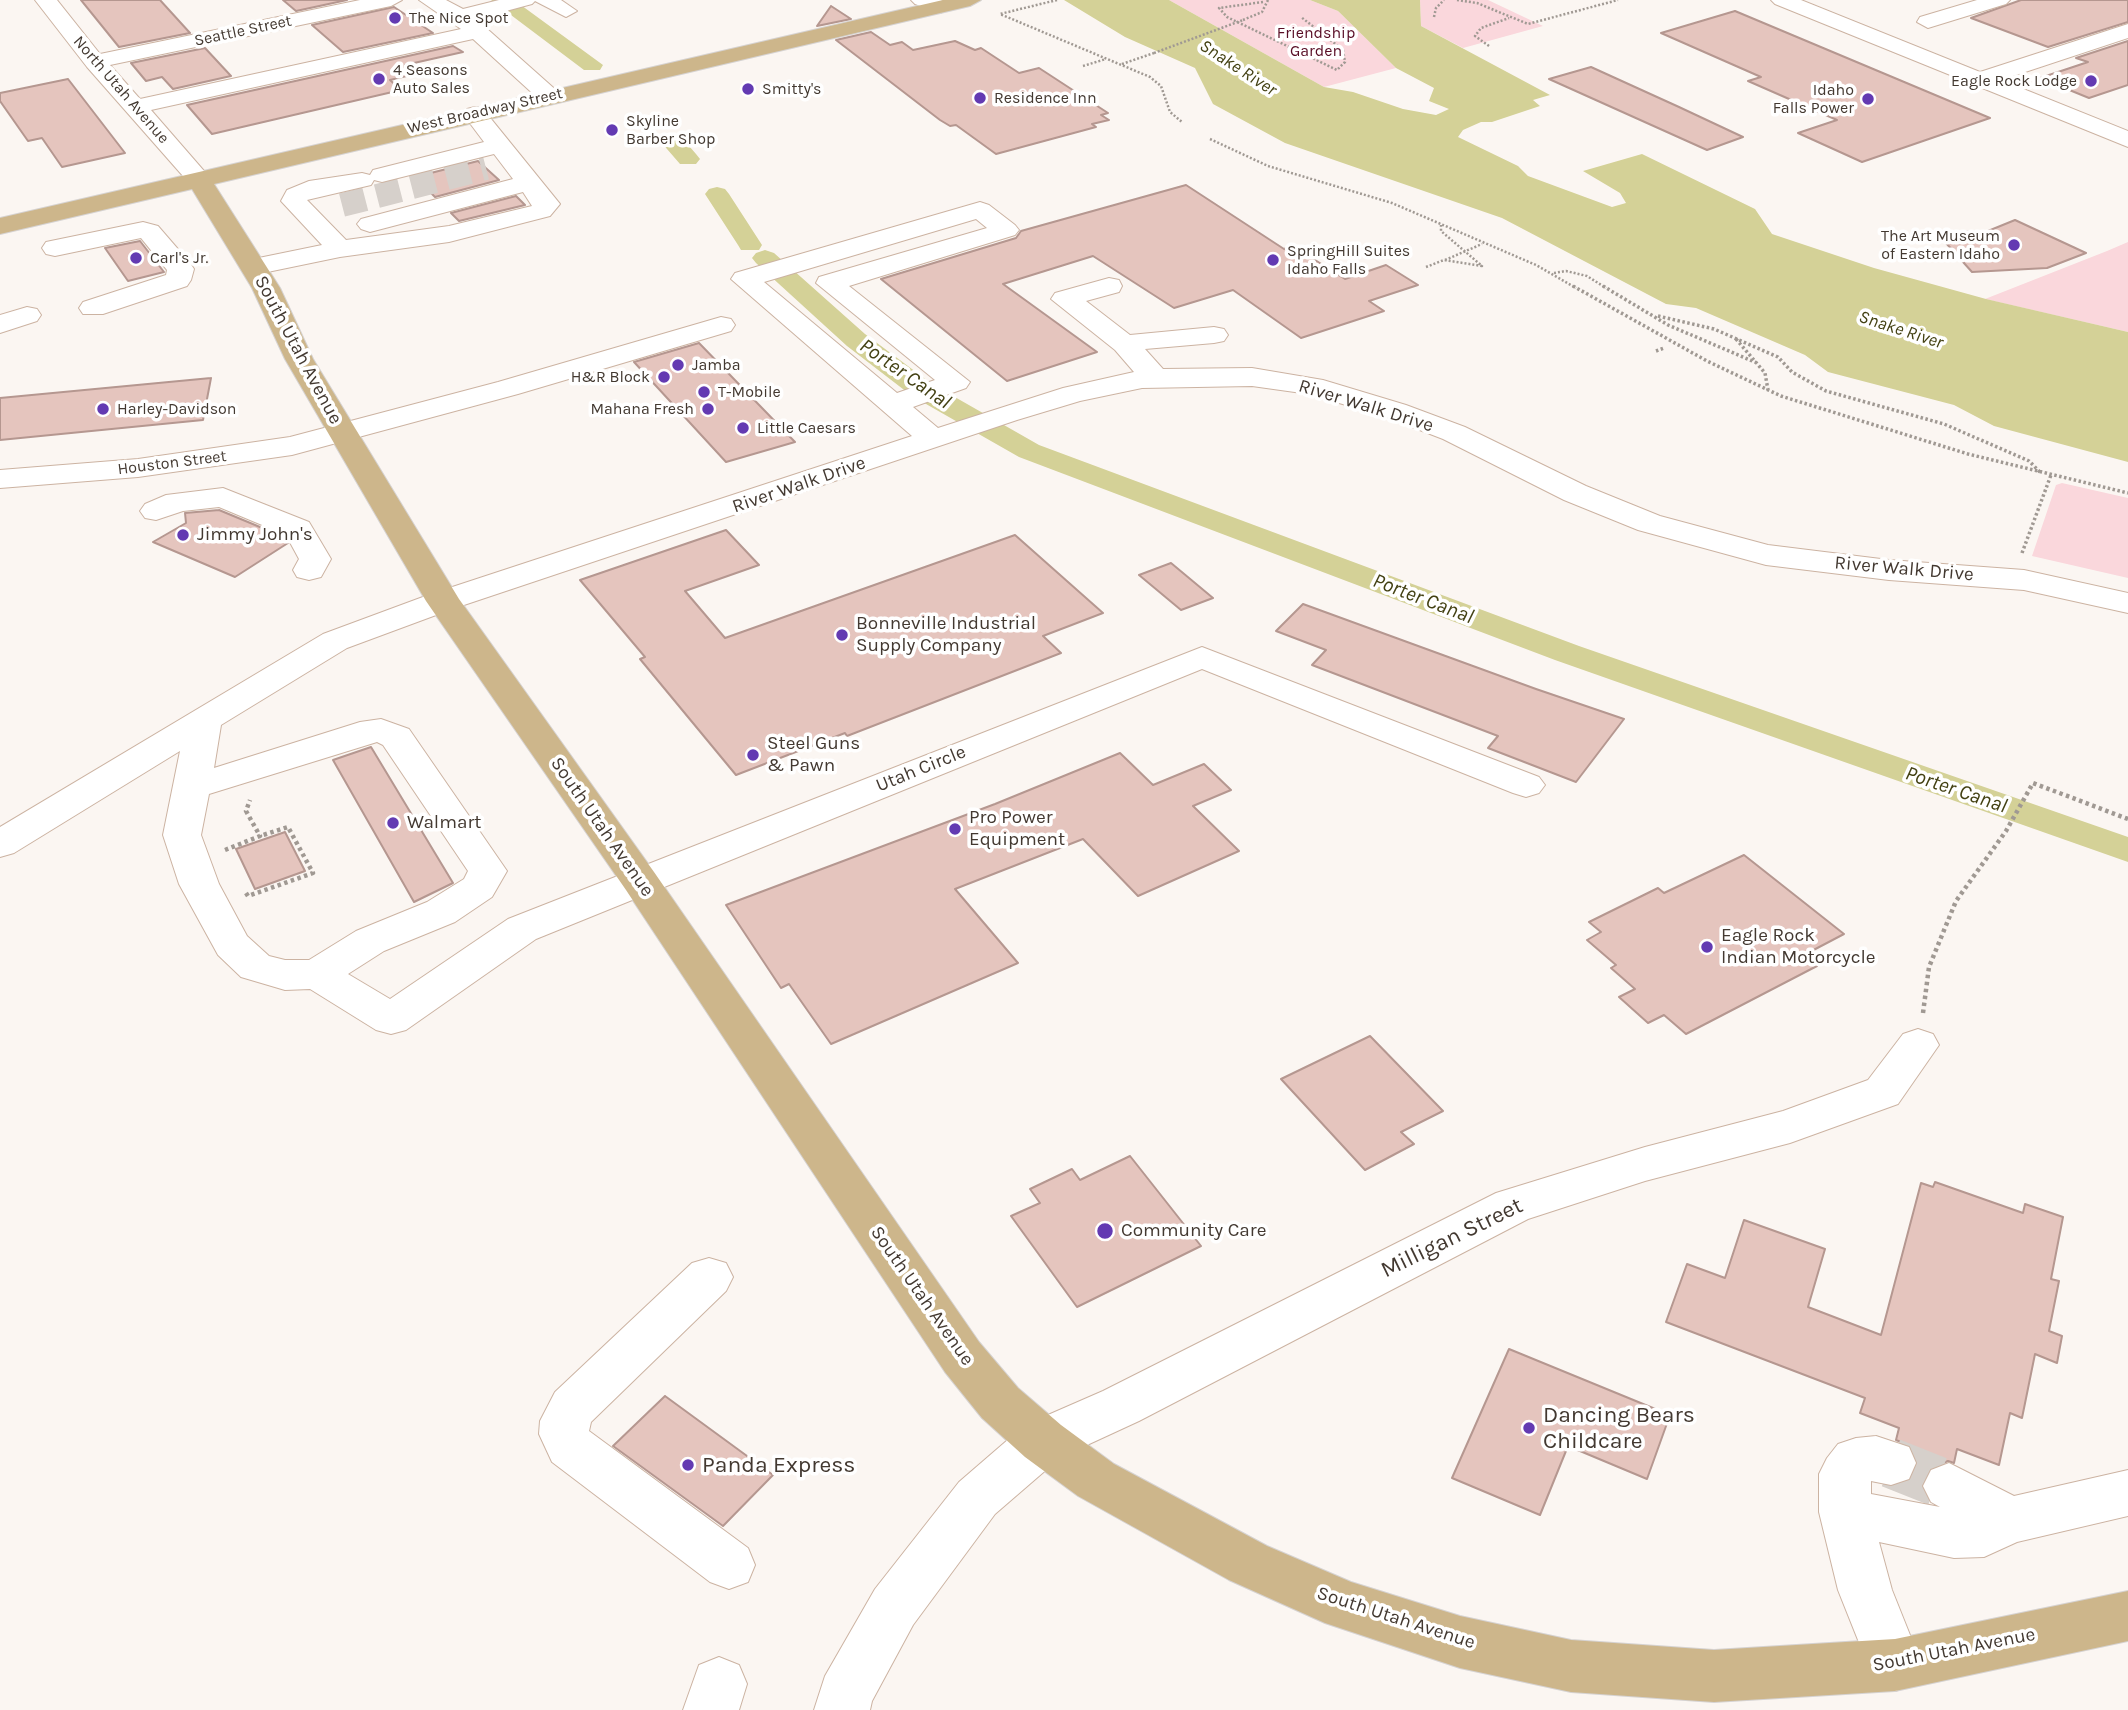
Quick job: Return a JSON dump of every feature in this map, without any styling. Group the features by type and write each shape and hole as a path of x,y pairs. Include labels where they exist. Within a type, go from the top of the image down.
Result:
{"main road":[{"name":"West Broadway Street","path":"0,226 931,3 970,0"},
{"name":"South Utah Avenue","path":"199,179 253,267 299,359 443,601 640,881 962,1357 1000,1403 1043,1441 1096,1480 1248,1563 1344,1605 1460,1642 1571,1666 1714,1676 1895,1665 2128,1616"}],"street":[{"name":"North Utah Avenue","path":"46,0 95,62 199,179"},
{"name":"Seattle Street","path":"95,62 252,23 391,0"},
{"path":"430,0 460,16 480,32 549,96"},
{"path":"460,16 525,0"},
{"path":"545,0 566,11"},
{"path":"1782,0 2128,140"},
{"path":"1928,22 1999,0"},
{"path":"135,107 480,32"},
{"path":"1979,80 2128,32"},
{"path":"253,267 334,242 449,234 541,211 547,204 475,114"},
{"path":"2093,126 2128,114"},
{"path":"486,168 507,153"},
{"path":"334,242 294,201 296,195 309,189 334,187 507,153"},
{"path":"307,214 342,205"},
{"path":"829,283 1006,230 980,210 744,279 892,405 942,437"},
{"path":"55,248 149,231 181,269 178,280 93,308"},
{"path":"803,262 956,382 892,405"},
{"path":"1109,286 1065,299 1125,344 1155,378"},
{"path":"0,325 27,315"},
{"name":"Houston Street","path":"0,479 218,458 343,434 720,325"},
{"path":"1125,344 1158,338 1214,335"},
{"name":"River Walk Drive","path":"0,844 335,641 443,601 1007,414 1073,394 1155,378 1252,377 1313,386 1396,411 1454,433 1575,493 1649,523 1766,555 1889,570 2024,580 2128,603"},
{"path":"156,511 177,502 223,498 298,529 315,559 309,570"},
{"name":"Utah Circle","path":"317,974 391,1019 522,929 1202,657 1526,785"},
{"path":"192,788 360,733 381,730 396,737 488,871 478,888 441,912 370,941 317,974 285,975 255,967 232,945 199,884 182,835 204,722"},
{"name":"Milligan Street","path":"842,1710 845,1695 894,1606 977,1498 1043,1441 1121,1406 1512,1206 1644,1164 1790,1126 1883,1092 1918,1045"},
{"path":"709,1277 573,1407 565,1421 565,1434 570,1446 729,1565"},
{"path":"1891,1463 1875,1458 1856,1460 1845,1474 1845,1512 1865,1590 1895,1665"},
{"path":"1949,1486 2009,1521"},
{"path":"1845,1512 1954,1534 1984,1533 2009,1521 2128,1493"}],"path":[{"path":"1057,0 999,14 1121,65 1161,86 1170,112 1182,122"},
{"path":"1121,65 1262,12 1268,7 1268,0"},
{"path":"1434,17 1436,8 1444,0"},
{"path":"1457,0 1477,4 1509,18 1534,23 1618,0"},
{"path":"1263,2 1219,8 1227,17 1337,70 1345,62 1343,50 1301,17"},
{"path":"1489,46 1475,36 1481,28 1509,18"},
{"path":"1083,66 1105,59"},
{"path":"1210,139 1268,166 1392,204 1553,273 1644,327 1768,390 1938,445 2128,493"},
{"path":"1441,225 1441,231 1482,266 1444,260"},
{"path":"1426,267 1465,254 1483,244"},
{"path":"1553,273 1566,271 1587,276 1658,316 1668,325 1757,363"},
{"path":"1658,316 1714,329 1778,357 1802,379 1848,399 1944,424 2029,461 2039,467 2041,473"},
{"path":"1735,339 1757,363 1769,382 1768,390"},
{"path":"1656,351 1664,348"},
{"path":"2021,558 2051,475"},
{"path":"1918,1045 1929,967 1956,901 2006,831 2033,783 2071,794 2096,808 2128,819"},
{"path":"246,811 260,836"},
{"path":"229,862 222,850 288,827 313,873 248,896 242,885"}],"green space":[{"name":"Friendship Garden","path":"1169,0 1310,0 1338,11 1396,68 1324,87"},
{"path":"1420,0 1488,0 1543,26 1463,48 1421,26"},
{"path":"2128,242 2128,332 1985,299 2107,251"},
{"path":"2062,483 2128,498 2128,578 2032,556 2056,485"}],"water":[{"name":"Snake River","path":"1064,0 1169,0 1324,87 1353,92 1403,109 1436,115 1449,109 1429,101 1434,88 1396,68 1338,11 1310,0 1420,0 1421,26 1550,95 1533,100 1540,106 1492,122 1481,122 1463,130 1458,137 1518,166 1528,176 1612,207 1626,203 1620,193 1583,171 1642,154 1755,209 1772,234 1874,268 1986,299 2128,332 2128,462 1994,426 1954,405 1828,372 1805,355 1696,308 1666,304 1502,218 1285,143 1213,104 1195,68 1125,37"}],"building":[{"path":"81,0 160,0 190,33 119,47"},
{"path":"283,0 347,0 296,11"},
{"path":"2021,0 2128,0 2128,22 2048,47 1971,18"},
{"path":"831,6 851,19 817,26"},
{"path":"394,7 433,33 343,52 312,25"},
{"name":"Idaho Falls Power","path":"1735,11 1990,118 1862,162 1798,133 1837,120 1748,81 1761,77 1661,33"},
{"name":"Residence Inn","path":"871,32 890,45 902,42 913,50 955,41 975,50 981,48 1019,73 1039,68 1108,113 1101,115 1109,120 1092,124 1096,127 996,154 956,125 950,126 940,120 836,40"},
{"name":"Eagle Rock Lodge","path":"2128,41 2128,85 2089,98 2040,78 2088,62 2076,58"},
{"path":"453,46 463,52 405,65 415,74 390,80 401,90 212,134 187,105"},
{"path":"205,48 231,76 173,89 162,77 146,81 131,63"},
{"path":"1591,67 1743,137 1707,150 1549,79"},
{"path":"68,79 125,153 62,167 42,138 28,141 0,101 0,93"},
{"path":"478,161 499,180 435,197 415,177"},
{"path":"1186,185 1284,249 1293,246 1345,279 1386,265 1418,285 1369,301 1384,311 1301,338 1233,290 1174,308 1093,256 1003,284 1097,352 1007,381 881,279 1016,238 1021,231"},
{"path":"516,196 525,205 459,221 451,213"},
{"name":"The Art Museum of Eastern Idaho","path":"2015,220 2086,253 2047,268 1972,272 1937,233 1988,231"},
{"name":"Carl's Jr.","path":"140,241 164,272 128,281 105,248"},
{"path":"699,343 795,442 726,462 634,362"},
{"name":"Harley-Davidson","path":"211,378 203,420 0,440 0,398"},
{"path":"219,510 284,537 288,543 235,577 153,542 186,523 185,513"},
{"path":"726,530 759,565 685,591 725,638 1015,535 1103,613 1043,636 1061,653 847,736 845,733 736,775 640,659 645,657 580,580"},
{"path":"1171,563 1213,598 1181,610 1139,575"},
{"path":"1303,604 1624,719 1576,782 1488,748 1498,736 1312,665 1326,650 1276,631"},
{"name":"Walmart","path":"371,747 453,883 414,902 333,760"},
{"path":"1120,753 1153,785 1204,764 1231,790 1193,806 1239,851 1138,896 1083,839 955,889 1018,963 831,1044 789,984 781,988 726,905 995,804"},
{"path":"285,832 305,871 255,889 236,849"},
{"name":"Eagle Rock Indian Motorcycle","path":"1744,855 1844,934 1804,955 1817,966 1686,1034 1664,1015 1648,1023 1619,997 1635,989 1611,968 1616,965 1587,940 1601,932 1589,922 1658,888 1664,893"},
{"path":"1370,1036 1443,1111 1401,1132 1414,1144 1365,1170 1281,1079"},
{"name":"Community Care","path":"1130,1156 1201,1246 1077,1307 1011,1216 1040,1203 1030,1189 1072,1169 1080,1180"},
{"path":"1935,1182 2023,1213 2025,1204 2063,1217 2051,1279 2059,1281 2049,1331 2062,1336 2057,1363 2035,1354 2022,1418 2010,1413 1999,1465 1957,1449 1954,1463 1948,1461 1929,1469 1921,1485 1928,1502 1891,1488 1911,1480 1918,1462 1911,1446 1896,1440 1899,1428 1860,1413 1865,1398 1666,1322 1687,1264 1725,1278 1744,1220 1825,1249 1808,1307 1881,1335 1921,1183 1933,1187"},
{"path":"1509,1349 1670,1415 1647,1479 1568,1446 1540,1515 1452,1478"},
{"name":"Panda Express","path":"665,1396 773,1475 723,1526 613,1446"}],"waterway":[{"name":"Porter Canal","path":"501,0 592,65"},
{"name":"Porter Canal","path":"675,144 688,159"},
{"name":"Porter Canal","path":"717,194 750,245"},
{"name":"Porter Canal","path":"765,258 856,340 922,390 1029,451 1567,653 2128,850"}],"tunnel":[{"path":"342,205 486,168"},
{"path":"1891,1463 1949,1486"}],"place":[{"name":"The Nice Spot","path":"395,18"},
{"name":"4 Seasons Auto Sales","path":"379,79"},
{"name":"Eagle Rock Lodge","path":"2091,81"},
{"name":"Smitty's","path":"748,89"},
{"name":"Residence Inn","path":"980,98"},
{"name":"Idaho Falls Power","path":"1868,99"},
{"name":"Skyline Barber Shop","path":"612,130"},
{"name":"The Art Museum of Eastern Idaho","path":"2014,245"},
{"name":"Carl's Jr.","path":"136,258"},
{"name":"SpringHill Suites Idaho Falls","path":"1273,260"},
{"name":"Jamba","path":"678,365"},
{"name":"H&R Block","path":"664,377"},
{"name":"T-Mobile","path":"704,392"},
{"name":"Harley-Davidson","path":"103,409"},
{"name":"Mahana Fresh","path":"708,409"},
{"name":"Little Caesars","path":"743,428"},
{"name":"Jimmy John's","path":"183,535"},
{"name":"Bonneville Industrial Supply Company","path":"842,635"},
{"name":"Steel Guns & Pawn","path":"753,755"},
{"name":"Walmart","path":"393,823"},
{"name":"Pro Power Equipment","path":"955,829"},
{"name":"Eagle Rock Indian Motorcycle","path":"1707,947"},
{"name":"Community Care","path":"1105,1231"},
{"name":"Dancing Bears Childcare","path":"1529,1428"},
{"name":"Panda Express","path":"688,1465"}]}
